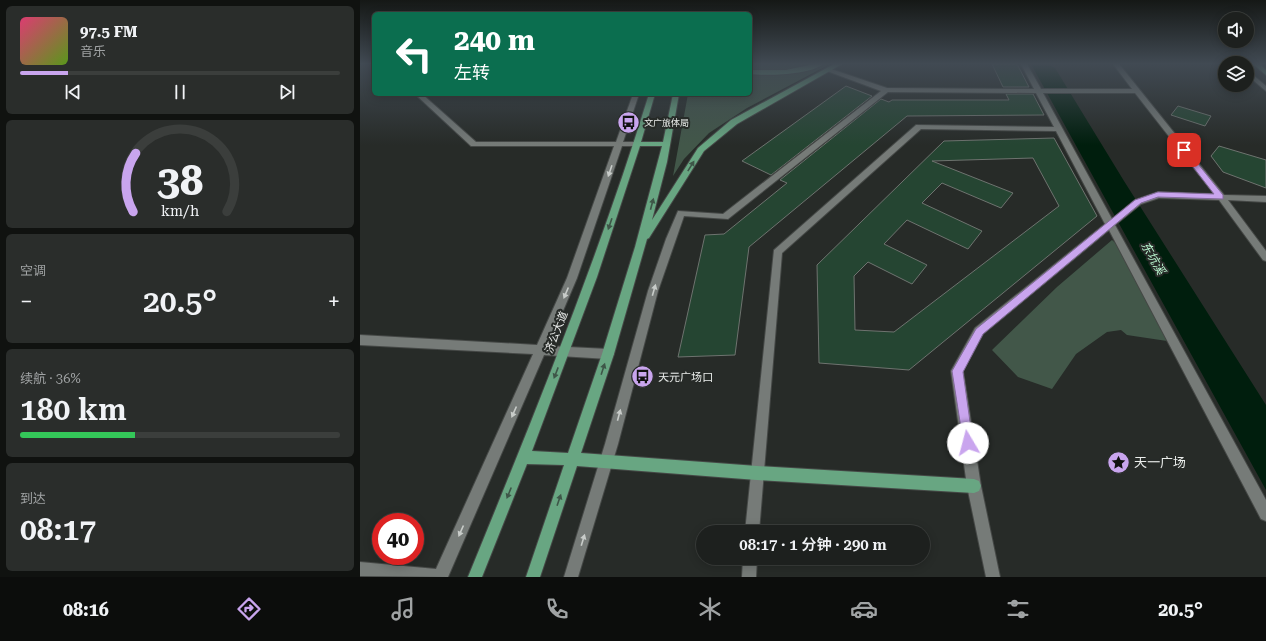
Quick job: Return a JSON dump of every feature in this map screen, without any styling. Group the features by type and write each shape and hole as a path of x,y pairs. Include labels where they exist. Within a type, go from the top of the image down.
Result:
{"main road":[{"path":"640,246 701,150 734,122 791,91"},
{"name":"济公大道","path":"475,577 592,278 638,144 651,96"},
{"path":"533,577 608,354 640,246 667,144 676,96"},
{"path":"638,144 667,144"},
{"path":"523,457 607,461 757,473 974,486"}],"street":[{"path":"572,577 607,461 636,351 666,247 681,213 725,217 885,91"},
{"path":"1038,91 1266,514"},
{"path":"1067,91 1138,92 1221,197 1266,258"},
{"path":"420,96 474,144 638,144"},
{"path":"360,568 440,577 542,350 572,278 635,96"},
{"path":"753,525 777,252 919,127 1059,129"},
{"path":"993,577 974,486 957,371 979,331 1138,202 1158,195 1266,199"},
{"path":"360,340 608,354"},
{"path":"749,577 750,565"}],"shaded area":[{"path":"752,91 779,91 747,108 709,133 684,159 673,176 688,96 752,96"},
{"path":"1112,240 1128,254 1167,341 1127,335 1121,330 1107,332 1076,354 1052,389 1018,377 992,350 1057,287"}],"water":[{"name":"东坑溪","path":"1046,91 1069,91 1124,181 1266,405 1266,490"}],"building":[{"path":"839,91 859,91 872,96 771,175 742,161"},
{"path":"1006,94 1033,94 1044,115 907,116 749,247 735,355 678,357 705,235 724,234 787,183 780,180 881,99 889,102 892,100 1009,100"},
{"path":"1178,106 1211,116 1205,126 1171,115"},
{"path":"1054,138 1097,216 909,370 819,363 817,265 944,141","holes":["1033,158 1059,206 894,332 855,330 854,276 868,262 912,284 927,265 884,244 907,220 968,249 982,231 922,203 942,183 1001,208 1013,193 932,161"]},
{"path":"1219,146 1266,160 1266,188 1223,172 1211,156"}],"place":[{"name":"文广旅体局","path":"629,123"},
{"name":"天元广场口","path":"643,377"},
{"name":"天一广场","path":"1119,462"}],"route":[{"path":"968,443 957,371 979,331 1138,202 1158,195 1221,197 1184,150"}]}
